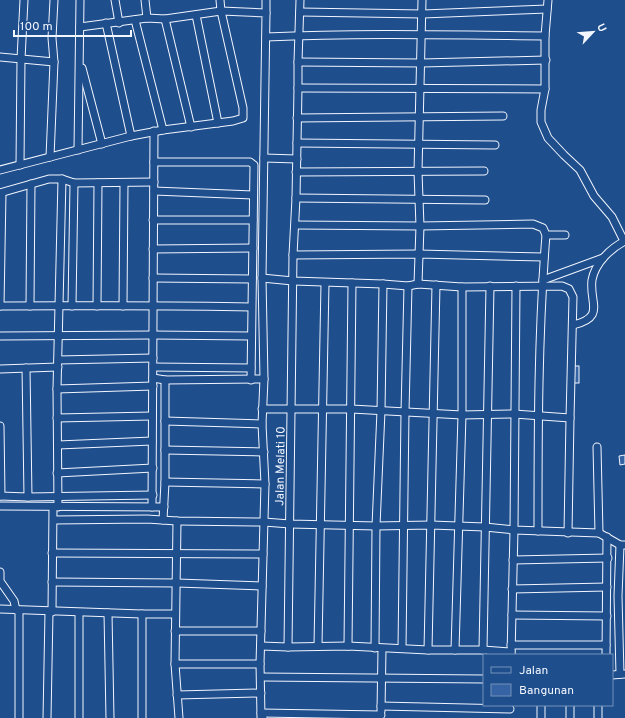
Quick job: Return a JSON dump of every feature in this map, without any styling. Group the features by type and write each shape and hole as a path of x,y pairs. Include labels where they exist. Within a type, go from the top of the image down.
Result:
{"street":[{"path":"20,165 21,59 24,0"},
{"path":"50,157 54,62 52,38 54,0"},
{"path":"78,150 80,0"},
{"path":"115,0 119,23"},
{"path":"145,0 147,18"},
{"path":"0,170 154,131 233,122 243,118 243,108 221,11 220,0"},
{"path":"266,0 262,278 264,379 262,424 265,484 260,664 261,717 381,716 383,678 379,648 376,526 381,411 383,284"},
{"name":"Jalan Melati 10","path":"288,647 293,255 296,198 300,0"},
{"path":"418,284 420,226 418,172 422,63 422,0"},
{"path":"548,0 545,36 545,89 541,110 541,122 546,134 564,155 580,170 594,196 612,217 624,241 604,258 595,270 592,280 594,305 593,313 589,319 582,323 573,325"},
{"path":"300,12 423,14 547,9"},
{"path":"80,27 106,23 119,23 147,18 165,19 221,11 266,13"},
{"path":"196,15 218,123"},
{"path":"165,19 191,127"},
{"path":"135,20 163,130"},
{"path":"106,23 131,136"},
{"path":"266,37 422,35 545,36"},
{"path":"0,57 54,62"},
{"path":"80,58 102,144"},
{"path":"298,62 422,63 546,60"},
{"path":"298,88 545,89"},
{"path":"297,118 503,116"},
{"path":"152,507 154,131"},
{"path":"297,143 495,145"},
{"path":"264,158 297,159"},
{"path":"154,162 253,163 255,168 253,195 251,380"},
{"path":"296,172 484,171"},
{"path":"154,182 74,183 49,179 1,193 0,306 153,305 251,307"},
{"path":"47,718 52,553 57,497 57,389 62,180"},
{"path":"72,306 74,183"},
{"path":"97,306 98,183"},
{"path":"123,306 124,183"},
{"path":"30,184 30,306"},
{"path":"154,191 253,195"},
{"path":"296,198 485,200"},
{"path":"154,220 253,220"},
{"path":"295,225 420,226 533,224 543,228 546,235 542,283 538,416 538,531"},
{"path":"546,235 565,235"},
{"path":"153,249 253,248"},
{"path":"293,255 419,254 544,257"},
{"path":"542,283 604,258"},
{"path":"153,278 252,279"},
{"path":"262,278 293,281 408,286 418,284 462,287 516,286 542,283 565,286 572,292 573,297 568,533"},
{"path":"318,646 319,524 325,282"},
{"path":"348,646 352,283"},
{"path":"428,650 436,285"},
{"path":"402,648 408,286"},
{"path":"483,650 490,286"},
{"path":"511,651 514,530 516,286"},
{"path":"455,650 462,415 462,287"},
{"path":"0,336 252,336"},
{"path":"0,369 153,358"},
{"path":"153,367 251,368"},
{"path":"26,368 28,497"},
{"path":"153,378 165,380 264,379"},
{"path":"163,520 165,482 165,380"},
{"path":"57,389 153,386"},
{"path":"262,409 351,409 488,416 514,414 570,418"},
{"path":"57,418 152,416"},
{"path":"165,421 262,424"},
{"path":"0,426 1,496 57,497 153,495"},
{"path":"58,444 152,441"},
{"path":"597,447 599,533"},
{"path":"165,450 264,452"},
{"path":"57,473 152,468"},
{"path":"165,482 265,484"},
{"path":"0,506 164,506"},
{"path":"136,507 136,519"},
{"path":"54,520 136,519 376,526 431,525 568,533 599,533 622,545 618,596 619,674"},
{"path":"177,521 175,664 179,718"},
{"path":"606,651 607,537"},
{"path":"52,553 263,554"},
{"path":"513,560 608,558"},
{"path":"0,572 0,582 11,595 18,611 20,718"},
{"path":"52,582 177,583 262,586"},
{"path":"512,589 607,587"},
{"path":"0,609 108,614 176,614"},
{"path":"79,613 79,718"},
{"path":"108,614 110,718"},
{"path":"142,614 142,718"},
{"path":"512,616 607,616"},
{"path":"175,631 261,631"},
{"path":"261,646 348,646 428,650 619,652"},
{"path":"175,664 260,664"},
{"path":"261,677 483,679"},
{"path":"177,694 261,693"},
{"path":"381,706 510,707 510,718"},
{"path":"541,718 542,706"},
{"path":"570,706 570,718"},
{"path":"598,706 598,718"}],"building":[{"path":"573,366 579,366 579,383 573,383"},
{"path":"625,455 625,464 620,465 619,456"}]}
